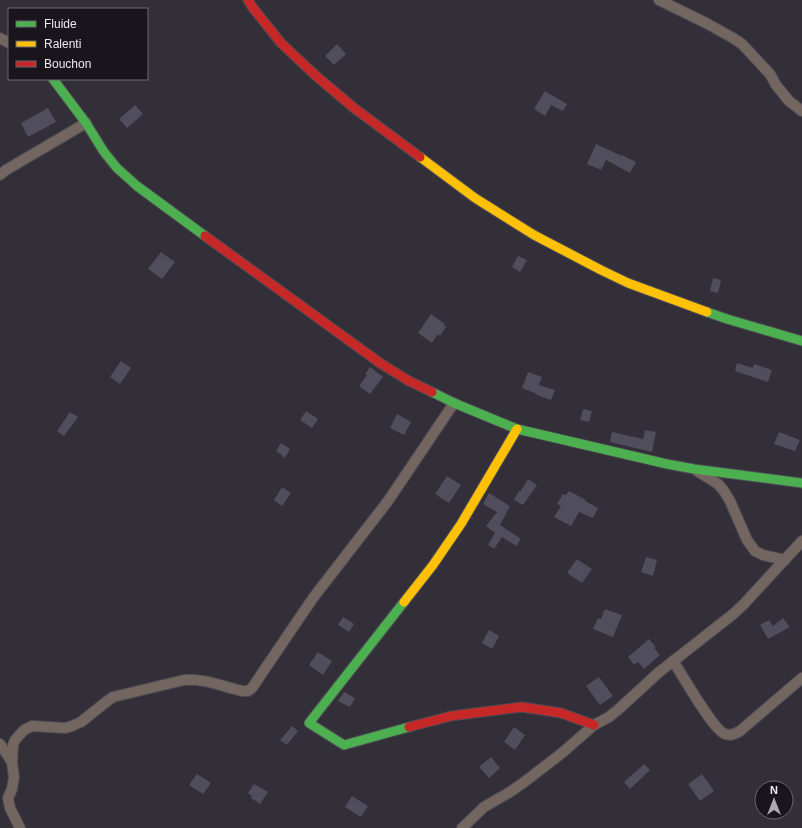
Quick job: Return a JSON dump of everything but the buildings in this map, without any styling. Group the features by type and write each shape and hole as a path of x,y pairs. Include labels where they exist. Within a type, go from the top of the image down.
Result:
{"street":[{"path":"248,0 281,43 315,76 354,108 475,198 534,235 628,283 727,319 802,341"},
{"path":"659,0 706,23 742,44 770,74 776,85 789,101 802,111"},
{"path":"54,80 86,124 104,152 117,168 137,186 380,363 410,381 454,403 517,429 667,464 802,483"},
{"path":"0,175 6,170 86,124"},
{"path":"20,828 10,808 8,798 12,789 14,777 12,762 13,745 15,740 24,730 32,726 64,728 72,726 80,722 113,697 184,680 204,680 244,691 252,688 313,598 388,501 454,403"},
{"path":"517,429 461,524 441,553 310,724 344,745 451,716 522,707 561,713 594,725"},
{"path":"694,469 718,484 724,491 747,540 755,551 763,555 785,560"},
{"path":"462,828 484,807 523,783 562,753 594,725 603,721 620,708 658,673 732,615 802,541"},
{"path":"674,661 709,718 723,733 727,735 740,731 802,678"},
{"path":"0,744 12,762"}],"traffic: fast":[{"path":"54,80 86,123 104,152 117,168 137,186 205,236"},
{"path":"707,312 802,341"},
{"path":"432,392 454,403 517,429 667,464 802,483"},
{"path":"404,602 309,723 344,745 409,727"}],"traffic: slow":[{"path":"420,157 475,198 534,235 628,283 707,312"},
{"path":"404,602 433,565 461,524 517,429"}],"traffic: jam":[{"path":"248,0 281,43 315,75 354,108 420,157"},
{"path":"205,236 380,363 409,381 432,392"},
{"path":"409,727 451,716 522,707 561,713 594,725"}]}
